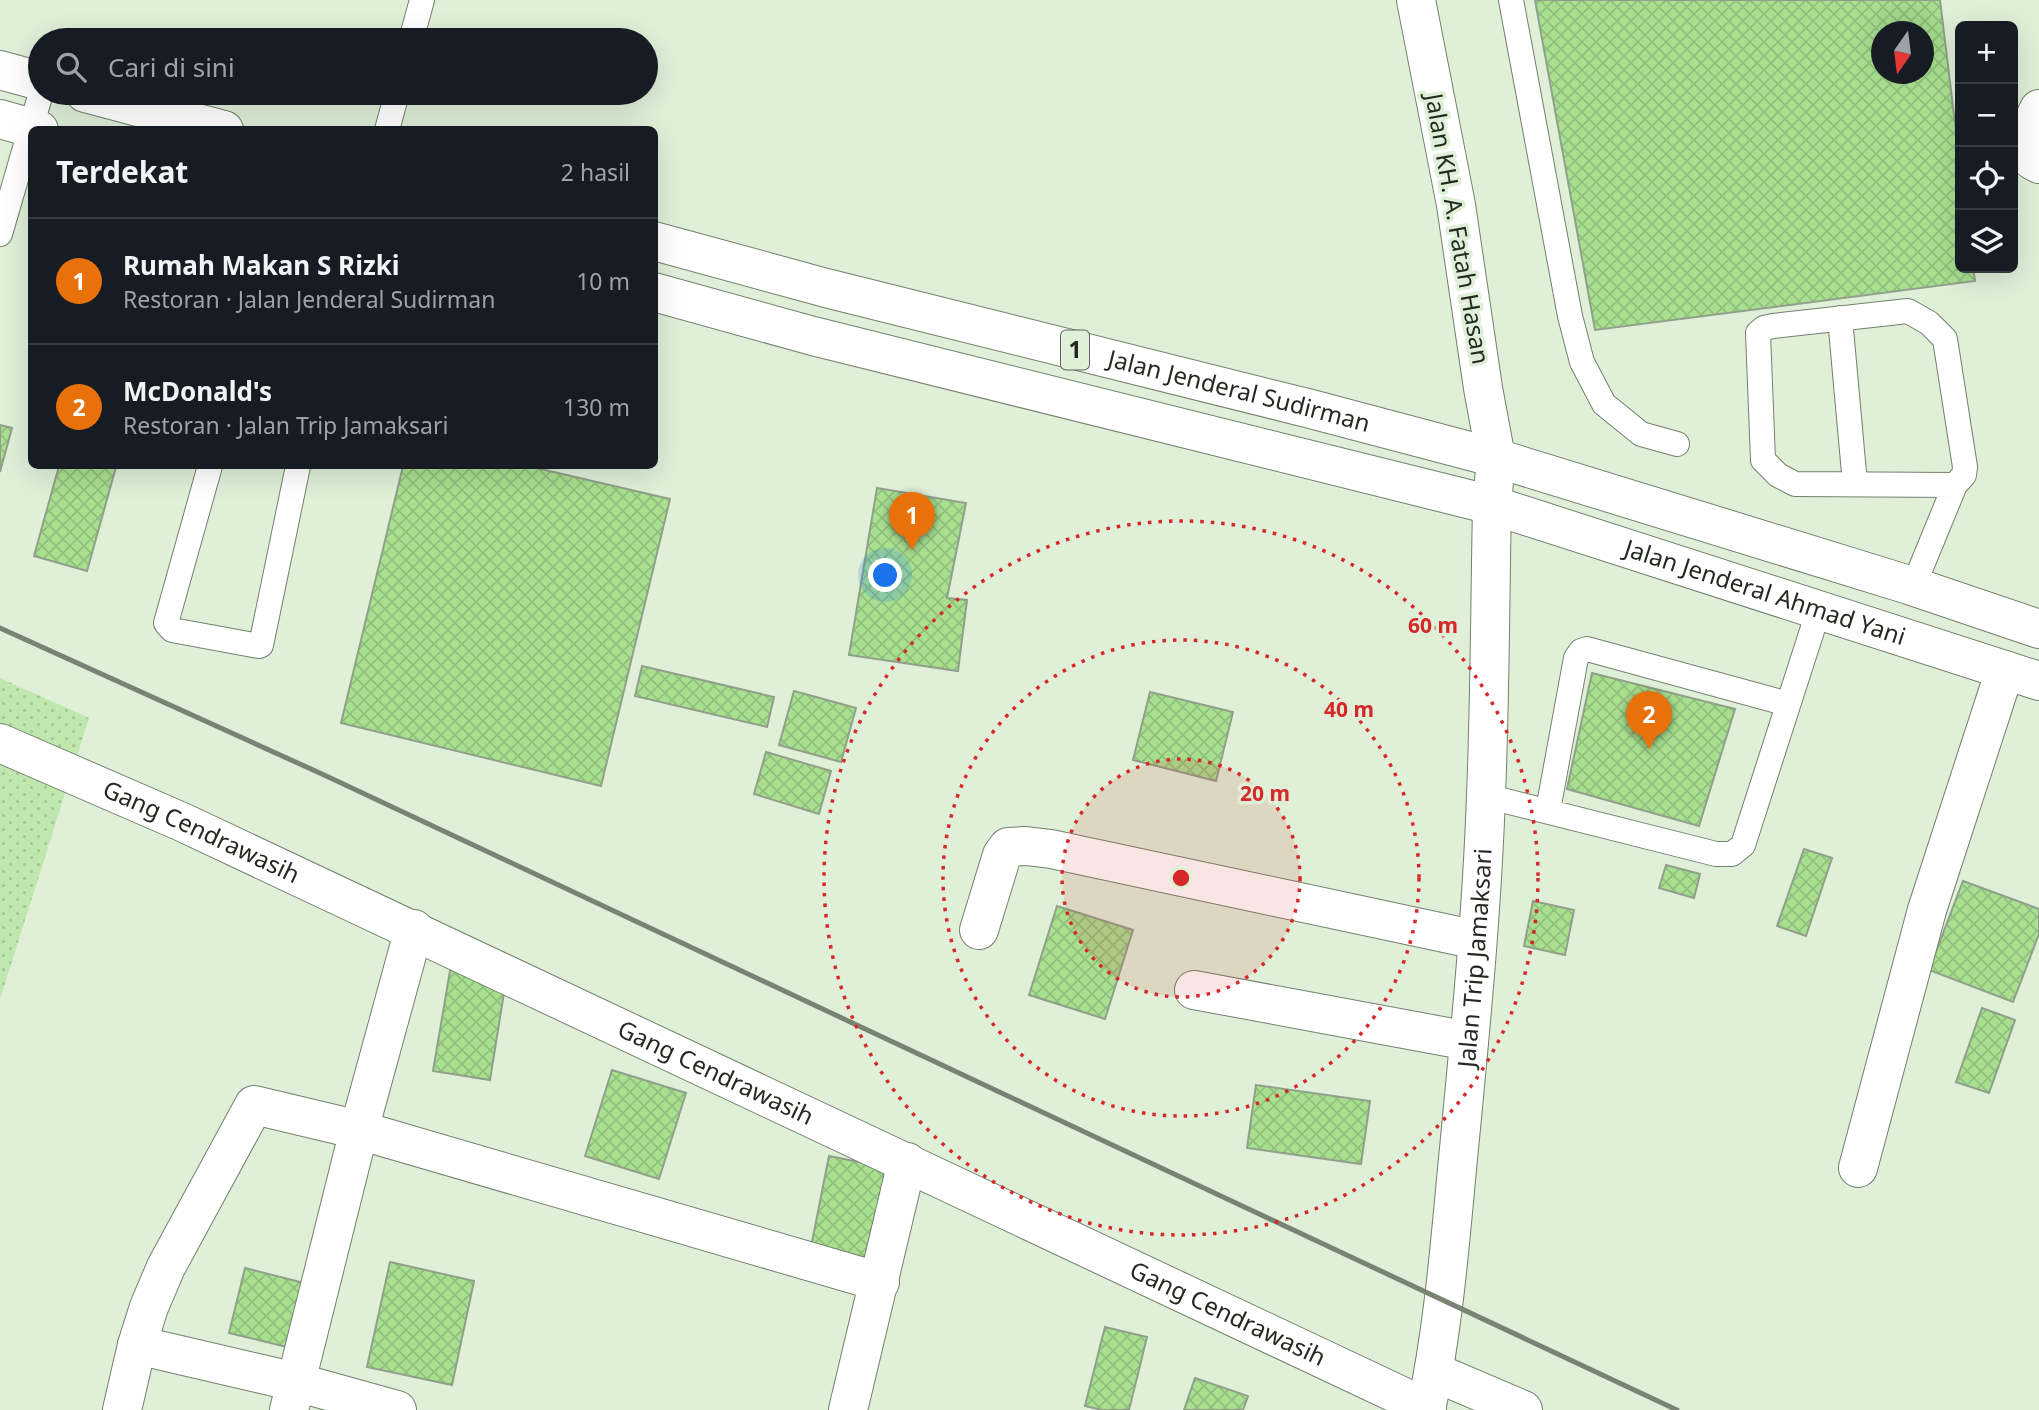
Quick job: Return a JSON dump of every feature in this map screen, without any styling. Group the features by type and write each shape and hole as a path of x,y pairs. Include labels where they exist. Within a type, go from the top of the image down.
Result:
{"main road":[{"name":"Jalan KH. A. Fatah Hasan","path":"1416,0 1456,205 1496,458 1492,505"},
{"path":"0,70 28,78"},
{"path":"130,105 210,126"},
{"path":"2039,109 2024,139 2024,146 2025,153 2032,162 2039,164"},
{"name":"Jalan Jenderal Sudirman","path":"658,243 839,292 1311,409 1496,458"},
{"name":"Jalan Jenderal Sudirman","path":"658,293 813,336 1492,505"},
{"name":"Jalan Jenderal Ahmad Yani","path":"1496,458 2038,624"},
{"name":"Jalan Jenderal Ahmad Yani","path":"1492,505 2022,675"},
{"name":"Jalan Trip Jamaksari","path":"1429,1396 1444,1301 1477,940 1486,796 1492,505"},
{"path":"1858,1168 1927,910 2022,675"},
{"name":"Gang Cendrawasih","path":"0,743 183,822 907,1162 1429,1396 1523,1410"},
{"path":"979,930 1002,855 1008,847 1026,846 1065,851 1477,940"},
{"path":"293,1396 359,1130 414,929"},
{"path":"1195,990 1469,1041"},
{"path":"122,1410 137,1345 166,1267 254,1105 359,1130 880,1282"},
{"path":"848,1410 907,1162"},
{"path":"137,1345 293,1396 397,1410"}],"lane":[{"path":"414,28 422,0"},
{"path":"1511,0 1570,316 1582,362 1604,404 1641,435 1677,444"},
{"path":"388,126 394,105"},
{"path":"0,234 28,117"},
{"path":"1911,586 1952,485 1964,475 1945,339 1928,323 1908,311 1773,326 1758,333 1763,460 1778,475 1795,484 1952,485"},
{"path":"1840,318 1855,484"},
{"path":"209,469 166,623 172,630 259,646 268,617 297,469"},
{"path":"1486,796 1716,854 1732,853 1743,845 1819,609"},
{"path":"1548,810 1576,658 1581,651 1587,649 1788,704"}],"green space":[{"path":"0,678 89,718 0,999"}],"building":[{"path":"1535,0 1940,0 1955,123 1955,273 1974,273 1975,281 1595,330"},
{"path":"0,425 12,428 0,472"},
{"path":"58,469 115,469 87,571 34,556"},
{"path":"402,469 541,469 670,499 601,786 341,723"},
{"path":"877,488 966,503 947,598 967,600 958,671 849,655"},
{"path":"642,666 774,697 767,727 635,696"},
{"path":"1592,673 1735,709 1699,826 1567,789"},
{"path":"794,691 856,708 841,762 779,745"},
{"path":"1150,692 1233,712 1216,781 1133,760"},
{"path":"766,752 831,771 819,814 754,794"},
{"path":"1804,849 1832,858 1806,936 1777,926"},
{"path":"1666,865 1700,874 1694,898 1659,888"},
{"path":"1963,881 2039,909 2039,934 2013,1002 1929,970"},
{"path":"1533,901 1574,910 1565,955 1524,946"},
{"path":"1057,906 1133,930 1105,1019 1029,995"},
{"path":"451,965 507,974 490,1080 433,1071"},
{"path":"1982,1008 2015,1020 1989,1093 1956,1082"},
{"path":"612,1070 686,1093 659,1179 585,1156"},
{"path":"1256,1085 1370,1101 1361,1164 1247,1148"},
{"path":"829,1156 889,1168 868,1269 809,1257"},
{"path":"390,1262 474,1281 452,1385 367,1367"},
{"path":"245,1268 304,1283 287,1347 229,1333"},
{"path":"1105,1327 1147,1337 1129,1410 1102,1410 1085,1406"},
{"path":"1195,1378 1248,1396 1243,1410 1184,1410"}],"railway":[{"path":"0,628 322,774 1677,1410"}],"place":[{"name":"Rumah Makan S Rizki","path":"912,550"},
{"name":"McDonald's","path":"1649,749"}]}
